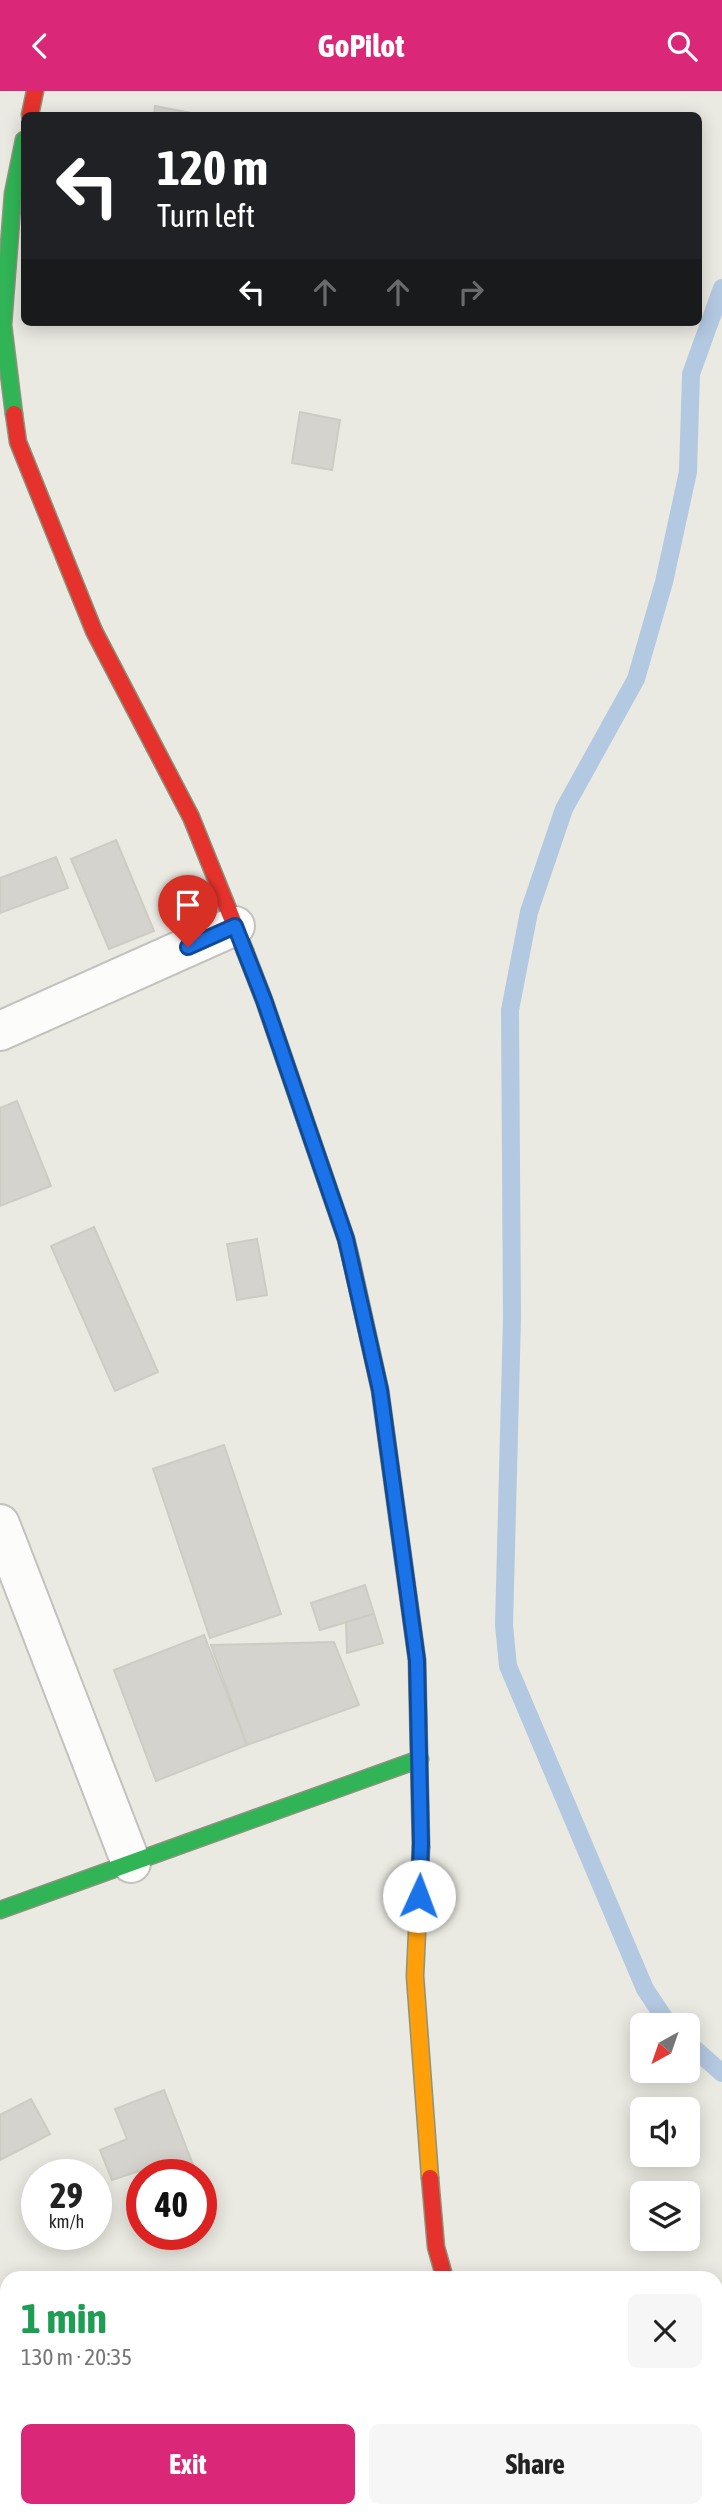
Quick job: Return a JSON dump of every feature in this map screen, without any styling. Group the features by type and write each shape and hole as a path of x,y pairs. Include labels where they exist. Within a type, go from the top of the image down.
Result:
{"street":[{"path":"31,112 35,91"},
{"path":"21,149 7,191 2,325 18,442 94,631 191,817 264,1000 346,1239 380,1390 417,1660 421,1843 415,1976 422,2097 435,2234 443,2271"},
{"path":"0,1031 235,926"},
{"path":"0,1524 131,1863"},
{"path":"0,1910 420,1759"}],"building":[{"path":"155,106 186,112 154,112"},
{"path":"300,412 340,420 332,470 292,463"},
{"path":"116,840 154,931 109,949 71,859"},
{"path":"56,857 68,888 0,913 0,878"},
{"path":"17,1101 51,1186 0,1206 0,1108"},
{"path":"94,1227 158,1372 115,1391 51,1246"},
{"path":"257,1239 267,1295 237,1300 227,1244"},
{"path":"224,1445 281,1614 210,1638 153,1469"},
{"path":"365,1585 374,1614 320,1630 311,1603"},
{"path":"374,1614 383,1643 347,1653 346,1622"},
{"path":"204,1635 247,1745 156,1781 114,1670"},
{"path":"334,1642 359,1705 247,1745 211,1645"},
{"path":"164,2090 191,2159 126,2159 126,2175 112,2180 112,2159 104,2159 100,2150 127,2139 115,2109"},
{"path":"31,2099 50,2134 0,2160 0,2115"}],"waterway":[{"path":"661,2013 645,1989 508,1666 504,1625 512,1318 510,1010 529,912 564,809 636,679 664,582 688,472 691,374 722,288"},
{"path":"700,2054 722,2073"}],"traffic: fast":[{"path":"14,414 3,325 13,194 21,155"},
{"path":"245,951 346,1239 352,1264"},
{"path":"0,1910 420,1759"}],"traffic: slow":[{"path":"421,1847 415,1976 430,2178"}],"traffic: jam":[{"path":"31,112 35,91"},
{"path":"14,414 18,442 94,631 191,817 245,951"},
{"path":"352,1264 380,1390 417,1660 421,1847"},
{"path":"430,2178 436,2247 443,2271"}],"route":[{"path":"188,947 235,926 264,1000 346,1239 380,1390 417,1660 421,1843 419,1896"}]}
